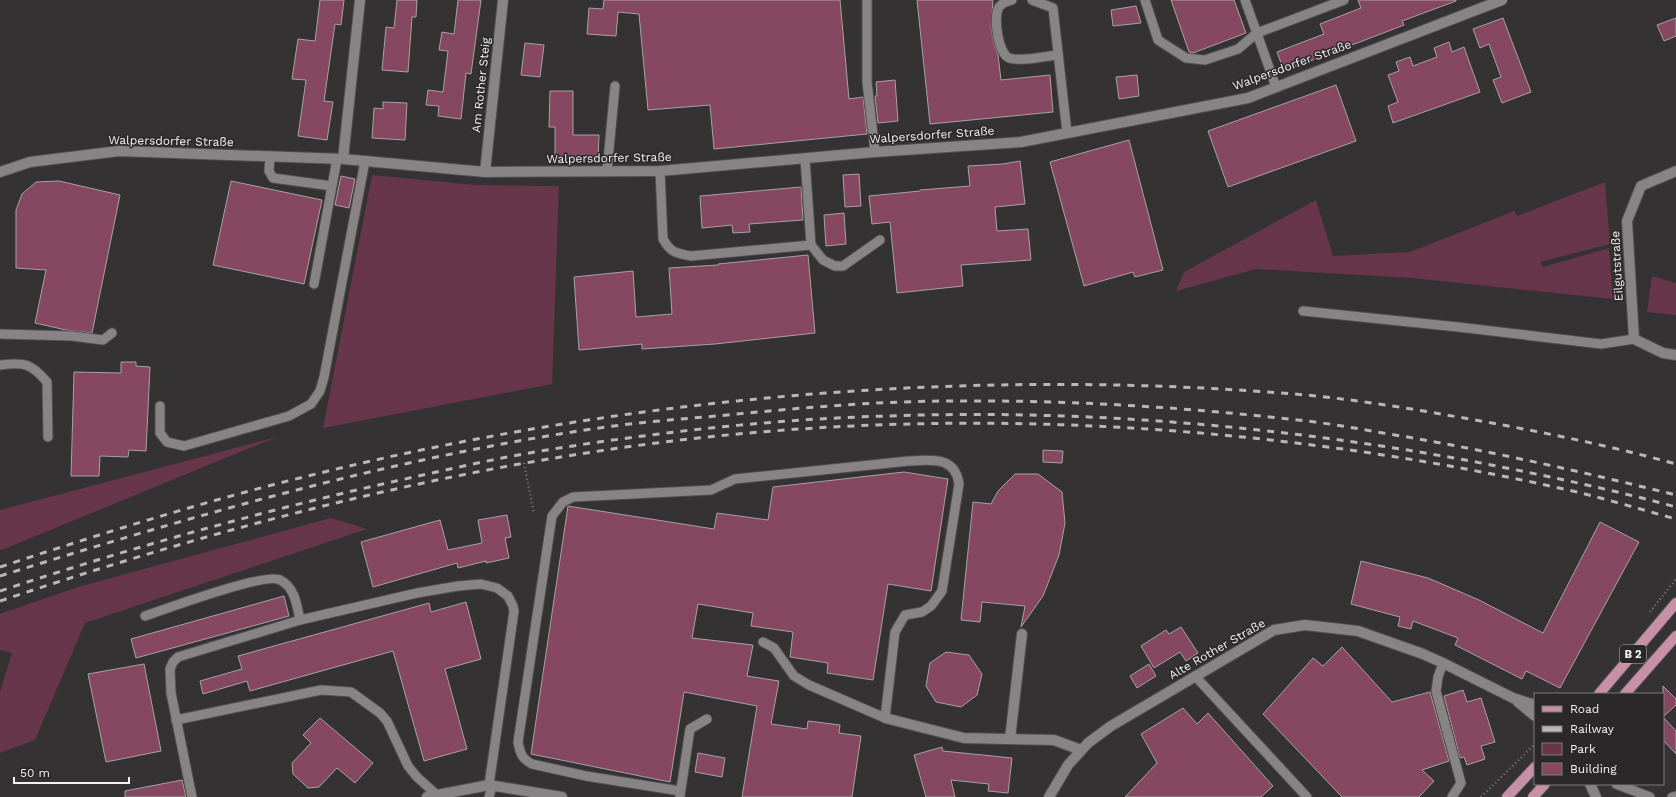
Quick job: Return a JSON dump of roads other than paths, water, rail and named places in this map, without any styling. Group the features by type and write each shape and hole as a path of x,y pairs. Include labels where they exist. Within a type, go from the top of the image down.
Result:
{"main road":[{"name":"B 2","path":"1600,693 1676,603"},
{"name":"B 2","path":"1626,693 1676,636"},
{"path":"1507,797 1534,768"},
{"path":"1533,797 1544,785"}],"street":[{"path":"340,159 360,0"},
{"name":"Am Rother Steig","path":"485,172 503,0"},
{"name":"Walpersdorfer Straße","path":"0,172 30,162 119,150 340,159 485,172 607,170 660,171 875,152 1021,142 1248,98 1502,0"},
{"name":"Eilgutstraße","path":"1634,339 1627,221 1641,186 1676,171"},
{"path":"1634,339 1663,353 1676,355"},
{"name":"Alte Rother Straße","path":"1049,797 1068,765 1088,743 1111,726 1274,630 1305,625 1358,631 1443,663 1513,698 1534,705"},
{"path":"1010,739 1022,634"},
{"name":"Alte Rother Straße","path":"1513,698 1534,715"},
{"path":"885,718 964,738 1054,740 1081,750"},
{"path":"432,796 491,785 562,797"},
{"path":"1590,785 1596,797"}],"lane":[{"path":"867,0 868,82 875,152"},
{"path":"1012,0 1004,2 999,7 997,13 1000,48 1004,55 1016,60 1058,55"},
{"path":"1032,0 1053,8 1067,133"},
{"path":"1145,0 1158,40 1186,58 1205,60 1238,49 1257,33 1344,0"},
{"path":"1246,0 1276,87"},
{"path":"607,170 615,86"},
{"path":"270,156 269,171 273,178 332,186"},
{"path":"314,284 332,186 340,159"},
{"path":"805,159 811,245 823,260 835,266 843,266 880,240"},
{"path":"160,406 160,433 167,442 184,446 289,416 311,404 320,391 324,377 365,161"},
{"path":"660,171 663,239 668,248 677,253 691,256 811,245"},
{"path":"1303,311 1601,344 1634,339"},
{"path":"0,334 72,336 103,340 112,333"},
{"path":"0,365 19,363 36,369 47,382 48,437"},
{"path":"707,719 690,729 680,794 586,776 532,764 524,760 519,752 518,742 552,516 563,502 573,496 711,490 736,479 909,461 933,460 944,462 953,467 958,474 959,484 942,591 932,606 922,612 905,615 895,632 885,718 809,685 794,676 774,648 763,642"},
{"path":"145,616 223,590 271,578 280,579 288,585 294,596 300,620"},
{"path":"192,797 172,693 170,669 173,662 178,657 300,620 417,593 458,586 481,584 503,591 510,599 514,612 489,797"},
{"path":"1443,663 1438,677 1436,691 1461,783 1452,797"},
{"path":"1195,676 1307,797"},
{"path":"176,720 321,690 351,692 380,713 386,721 408,766 432,796"},
{"path":"1619,785 1650,797"},
{"path":"1672,797 1676,796"}],"railway":[{"path":"0,567 119,529 239,494 320,473 441,446 563,424 686,407 810,394 934,387 1059,384 1183,387 1306,395 1401,407 1513,427 1595,444 1676,464"},
{"path":"0,576 224,509 300,489 452,454 529,439 620,425 777,410 926,401 1046,402 1136,406 1315,422 1494,453 1676,495"},
{"path":"0,591 196,531 296,505 490,460 589,443 674,432 802,420 962,414 1035,415 1183,423 1256,430 1403,449 1476,462 1626,494 1676,507"},
{"path":"0,601 224,532 300,512 452,477 529,462 606,450 727,435 848,426 971,423 1093,426 1216,434 1337,448 1458,468 1577,492 1676,519"}]}
